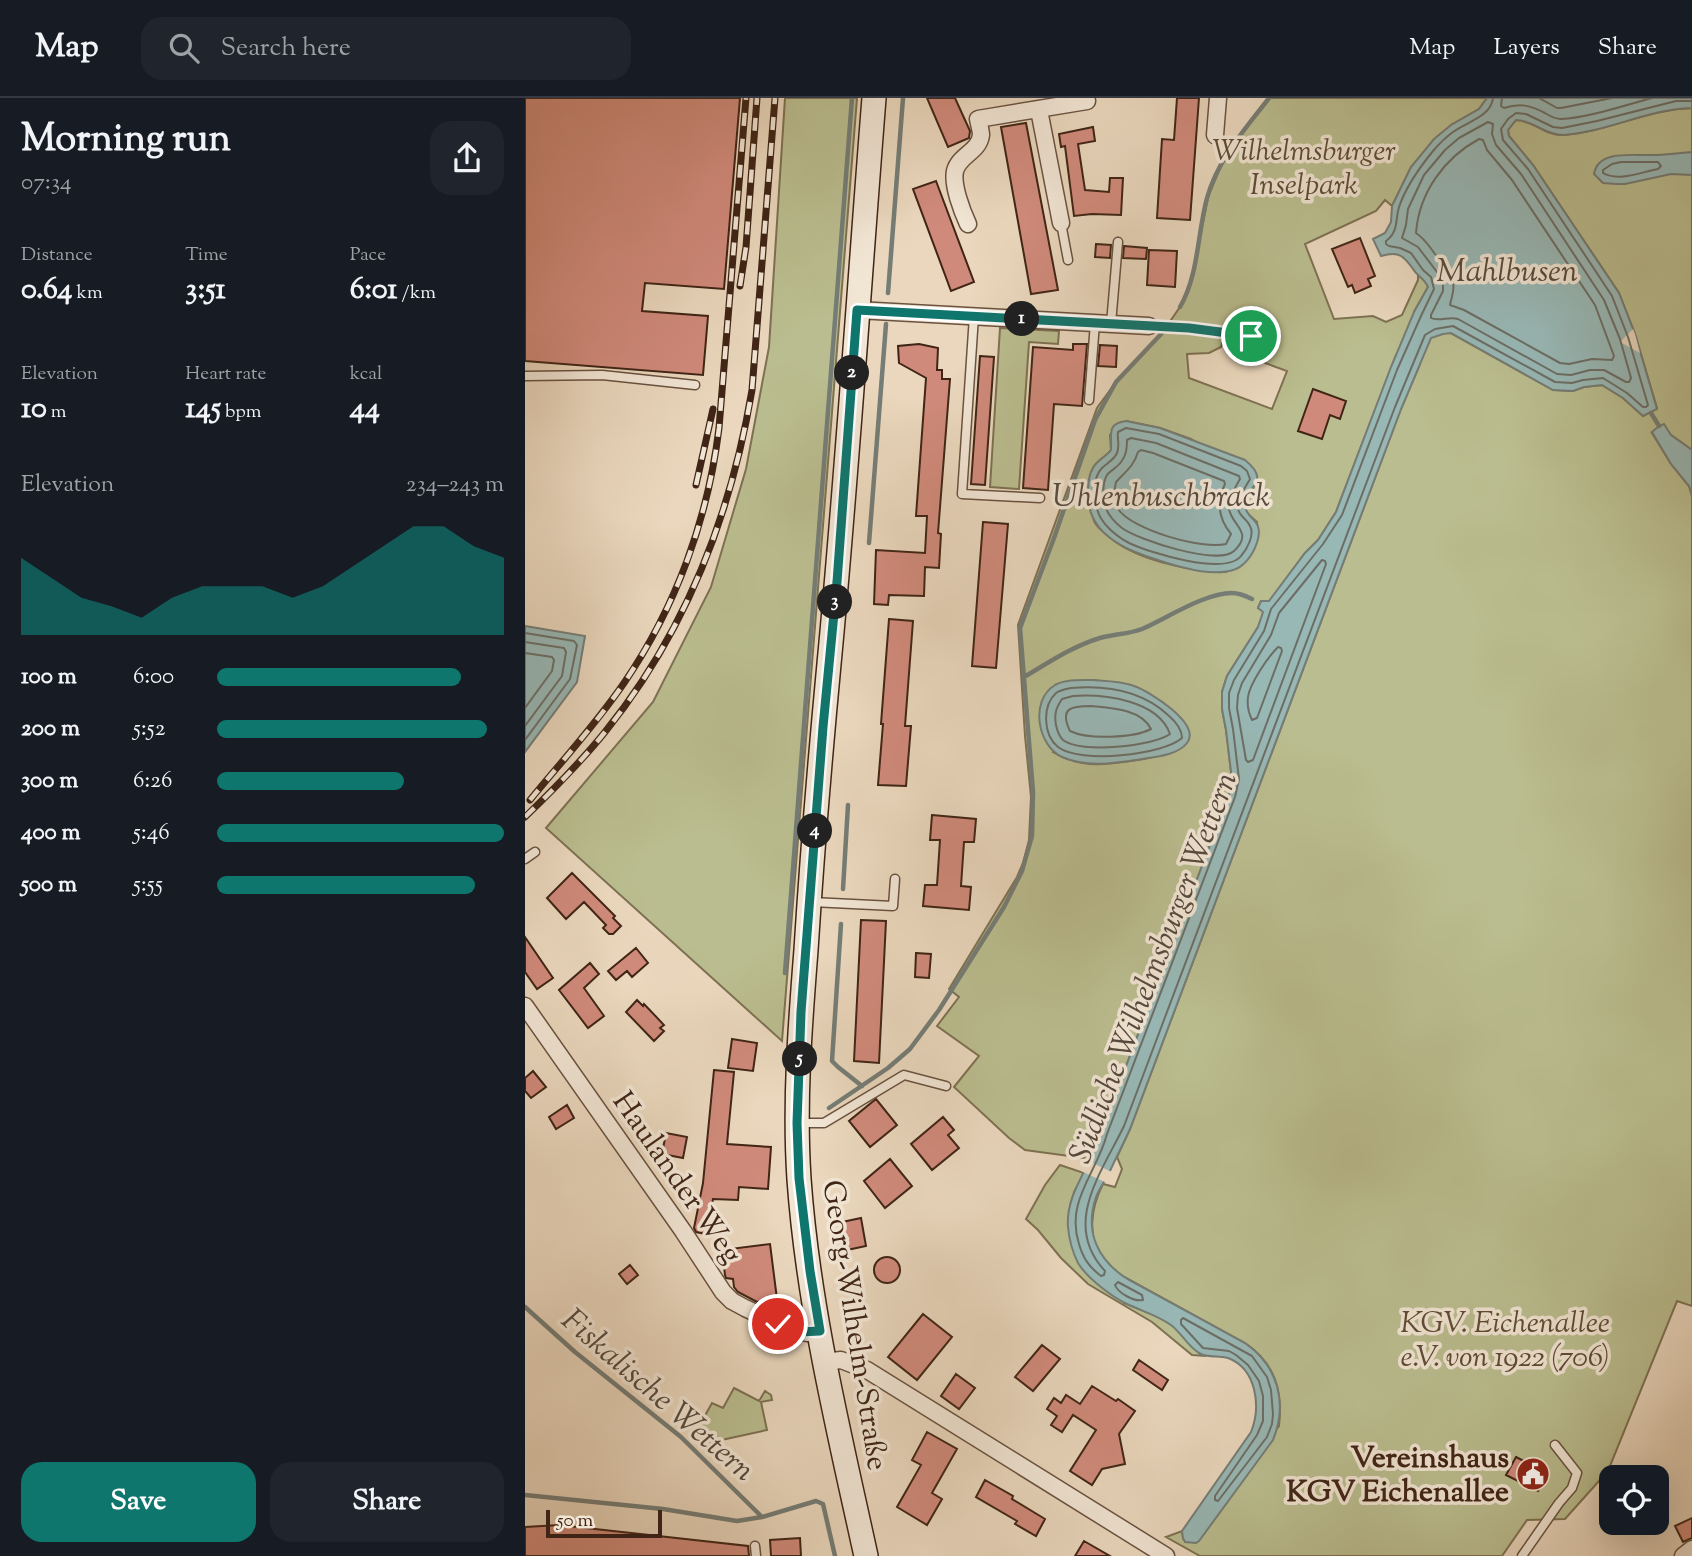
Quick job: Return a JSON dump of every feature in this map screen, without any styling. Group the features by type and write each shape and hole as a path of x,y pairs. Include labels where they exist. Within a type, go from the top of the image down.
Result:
{"main road":[{"name":"Georg-Wilhelm-Straße","path":"866,1556 820,1331 804,1227 797,1123 809,902 837,582 874,98"}],"street":[{"path":"968,224 959,205 955,172 961,160 975,148 981,136 978,119 1087,101 1086,98"},
{"path":"1215,135 1218,98"},
{"path":"1039,110 1061,223"},
{"path":"857,310 1149,326"},
{"name":"Haulander Weg","path":"525,1006 723,1292 744,1308 795,1331 820,1331"},
{"path":"825,1362 841,1360 867,1370 1165,1556"},
{"path":"1683,1556 1692,1549"}],"lane":[{"path":"1061,223 1068,260"},
{"path":"1089,400 1118,242"},
{"path":"974,316 963,494 1040,498"},
{"path":"1149,326 1257,337"},
{"path":"525,376 602,375 695,385"},
{"path":"525,859 535,852"},
{"path":"809,902 893,906 895,878"},
{"path":"797,1123 824,1123 904,1075 946,1086"},
{"path":"1522,1556 1572,1488 1577,1473 1555,1445"},
{"path":"755,1546 756,1556"}],"green space":[{"path":"785,98 857,98 782,1041 546,828 653,702 711,587 746,469 769,347"},
{"path":"1269,98 1487,98 1479,109 1451,125 1411,167 1392,206 1385,200 1376,211 1305,244 1334,319 1373,316 1386,322 1402,315 1418,275 1426,281 1428,287 1414,312 1553,390 1573,391 1602,385 1623,398 1643,416 1657,408 1635,334 1619,293 1533,165 1509,136 1508,130 1516,120 1563,135 1596,130 1659,112 1692,108 1692,450 1671,435 1652,433 1671,464 1689,486 1692,496 1692,1306 1677,1301 1610,1465 1599,1465 1599,1481 1565,1519 1527,1520 1502,1556 1200,1556 1166,1537 1182,1531 1183,1538 1279,1426 1278,1390 1264,1359 1245,1343 1117,1273 1098,1252 1092,1223 1103,1184 1115,1187 1122,1169 1117,1157 1130,1129 1420,364 1396,355 1336,512 1318,540 1305,553 1269,602 1261,601 1258,608 1264,612 1258,627 1227,676 1222,692 1222,709 1232,780 1229,795 1091,1159 1025,1150 1009,1138 954,1087 979,1056 937,1026 959,997 949,989 1017,877 1029,840 1031,797 1018,625 1097,408 1116,382 1162,333 1184,301 1192,279 1208,197 1222,163","holes":["1224,336 1233,339 1232,351 1287,371 1272,409 1189,378 1187,354 1209,353 1221,347","1126,421 1160,428 1191,439 1257,481 1245,507 1247,513 1257,522 1258,537 1226,572 1195,569 1145,557 1116,542 1094,521 1090,476 1097,463 1111,450 1110,435","1092,680 1131,685 1174,751 1144,759 1099,764 1075,761 1053,752"]},
{"path":"1000,328 1059,331 1058,344 1029,342 1019,489 990,487"},
{"path":"1060,1165 1084,1173 1070,1206 1124,1303 1161,1318 1174,1327 1200,1354 1206,1356 1192,1355 1152,1322 1088,1284 1026,1219"},
{"path":"734,1388 759,1401 765,1391 771,1395 772,1400 761,1402 767,1430 703,1444 708,1434 698,1428 712,1403 723,1408"}],"water":[{"name":"Mahlbusen","path":"1487,98 1692,98 1692,108 1659,112 1579,133 1557,134 1516,120 1508,130 1509,136 1533,165 1619,293 1635,334 1657,409 1643,416 1623,398 1602,385 1573,391 1553,390 1451,333 1431,338 1401,409 1130,1129 1097,1194 1093,1210 1096,1245 1109,1264 1129,1280 1245,1343 1265,1363 1277,1386 1280,1412 1273,1440 1199,1541 1185,1542 1182,1531 1251,1432 1256,1400 1251,1380 1238,1363 1228,1358 1197,1352 1171,1325 1121,1301 1087,1275 1074,1255 1068,1214 1229,795 1232,780 1222,709 1222,692 1227,676 1258,627 1263,612 1258,608 1261,601 1269,601 1318,540 1336,512 1391,367 1414,312 1428,287 1402,257 1394,254 1381,256 1373,239 1385,233 1391,222 1392,206 1411,167 1434,139 1451,125 1479,109"},
{"path":"1692,152 1692,175 1671,174 1616,184 1603,183 1594,174 1597,166 1609,157"},
{"name":"Uhlenbuschbrack","path":"1126,421 1160,428 1245,460 1253,468 1257,479 1245,506 1259,532 1255,548 1244,564 1228,571 1192,570 1140,554 1104,533 1090,510 1089,478 1095,465 1111,450 1113,427"},
{"path":"1664,424 1671,435 1692,450 1692,496 1689,486 1671,464 1652,432"},
{"path":"525,626 585,636 577,682 525,752"},
{"path":"1092,680 1129,684 1161,701 1181,718 1187,727 1190,735 1187,743 1166,755 1122,762 1091,764 1062,757 1047,743 1042,734 1039,712 1042,701 1047,692 1059,683"}],"pier":[{"path":"1633,329 1635,334 1640,353 1620,342"},
{"path":"1086,1160 1112,1172 1107,1183 1081,1171"}],"building":[{"path":"525,98 740,98 724,289 645,283 642,311 708,316 703,375 525,361"},
{"path":"927,98 955,98 970,131 969,138 948,147"},
{"path":"1177,98 1199,98 1190,220 1157,218 1162,139 1174,140"},
{"path":"1026,123 1058,290 1031,294 1001,127"},
{"path":"1093,127 1095,141 1078,144 1085,190 1109,192 1110,178 1123,178 1121,215 1074,216 1065,146 1061,147 1059,134"},
{"path":"936,181 974,282 951,291 913,189"},
{"path":"1360,238 1375,276 1368,279 1371,286 1355,293 1352,285 1348,287 1332,249"},
{"path":"1096,244 1111,245 1110,258 1095,257"},
{"path":"1124,246 1147,248 1146,259 1123,258"},
{"path":"1149,250 1177,251 1175,287 1147,285"},
{"path":"919,344 938,348 937,370 942,370 942,379 950,379 938,533 941,534 939,568 925,567 924,596 889,595 888,605 874,604 876,550 925,553 927,516 916,516 926,378 899,363 898,346"},
{"path":"1073,344 1087,344 1082,406 1054,404 1048,490 1023,488 1033,347 1073,350"},
{"path":"1100,345 1117,346 1116,367 1098,366"},
{"path":"980,356 994,357 985,485 971,484"},
{"path":"1313,389 1346,401 1340,419 1330,415 1322,439 1298,431"},
{"path":"983,522 1008,524 996,668 972,666"},
{"path":"889,619 913,621 905,726 911,726 906,786 878,785"},
{"path":"932,815 976,819 974,842 964,842 961,886 971,887 969,910 923,906 925,885 937,885 940,840 930,840"},
{"path":"572,873 615,916 613,918 621,926 613,934 603,928 606,925 584,902 566,919 547,898"},
{"path":"861,920 886,921 879,1063 854,1061"},
{"path":"525,937 553,978 537,989 525,972"},
{"path":"636,948 648,963 632,977 627,971 616,980 608,971"},
{"path":"916,953 931,954 929,978 915,977"},
{"path":"590,963 599,974 584,988 604,1016 588,1028 559,990"},
{"path":"637,1000 664,1025 660,1028 664,1031 654,1041 626,1012"},
{"path":"732,1039 757,1043 753,1071 728,1068"},
{"path":"714,1070 734,1072 727,1144 771,1147 768,1189 739,1187 738,1200 713,1199 706,1234 696,1232 694,1228 703,1183"},
{"path":"533,1071 546,1087 531,1098 525,1091 525,1078"},
{"path":"876,1099 897,1125 870,1147 849,1121"},
{"path":"567,1105 574,1118 556,1129 549,1117"},
{"path":"943,1117 954,1130 948,1135 959,1148 932,1170 911,1144"},
{"path":"666,1133 687,1137 683,1158 662,1154"},
{"path":"890,1159 912,1186 885,1208 864,1181"},
{"path":"861,1218 866,1246 847,1250 842,1222"},
{"path":"770,1244 777,1299 757,1302 738,1292 733,1279 726,1278 722,1250"},
{"path":"887,1257 896,1261 900,1270 896,1279 887,1283 878,1279 874,1270 878,1261"},
{"path":"630,1265 638,1275 627,1284 619,1274"},
{"path":"923,1314 952,1337 917,1380 888,1357"},
{"path":"1042,1345 1060,1359 1033,1391 1015,1377"},
{"path":"1139,1360 1168,1380 1162,1390 1133,1370"},
{"path":"956,1374 975,1388 959,1409 941,1396"},
{"path":"1092,1386 1135,1411 1119,1434 1125,1464 1102,1469 1092,1485 1070,1471 1096,1430 1073,1415 1062,1432 1051,1425 1057,1416 1047,1409 1054,1398 1061,1403 1066,1395 1080,1404"},
{"path":"927,1432 957,1449 932,1493 942,1499 927,1525 897,1507 921,1465 912,1460"},
{"name":"Vereinshaus KGV Eichenallee","path":"1516,1457 1547,1473 1538,1491 1506,1475"},
{"path":"985,1480 1045,1519 1036,1536 1015,1524 1017,1521 976,1497"},
{"path":"1692,1518 1692,1538 1683,1542 1675,1526"},
{"path":"559,1525 748,1546 749,1556 525,1556 525,1527"},
{"path":"800,1538 801,1556 771,1556 770,1540"},
{"path":"1084,1541 1110,1556 1075,1556"}],"waterway":[{"path":"785,973 852,98"},
{"path":"888,293 903,98"},
{"path":"1180,307 1191,281 1212,184 1233,145 1269,98"},
{"path":"869,543 886,324"},
{"path":"829,1108 888,1068 910,1049 939,1010 1004,907 1022,871 1032,836 1033,792 1020,628 1095,420 1116,382 1162,333"},
{"path":"1651,413 1659,426"},
{"path":"1024,677 1080,646 1100,638 1142,629 1210,597 1232,593 1252,599"},
{"path":"843,889 848,805"},
{"path":"841,924 832,1061 862,1086"},
{"name":"Fiskalische Wettern","path":"525,1307 575,1352 681,1437 762,1517"},
{"path":"525,1495 663,1509 737,1521 762,1517 816,1501 823,1504 835,1556"}],"railway":[{"path":"530,800 602,713 643,654 674,593 698,529 719,428 746,98"},
{"path":"740,286 746,247 757,98"},
{"path":"525,817 586,755 633,694 681,613 701,571 717,527 743,437 752,390 775,98"},
{"path":"696,485 713,409"}],"place":[{"name":"Vereinshaus KGV Eichenallee","path":"1533,1474"}],"route":[{"path":"778,1324 799,1332 820,1331 799,1178 797,1123 801,1012 857,310 1189,328 1251,336"}],"park label":[{"name":"Wilhelmsburger Inselpark","path":"1304,167"},
{"name":"KGV. Eichenallee e.V. von 1922 (706)","path":"1505,1339"}],"water label":[{"name":"Südliche Wilhelmsburger Wettern","path":"1152,967"}]}
